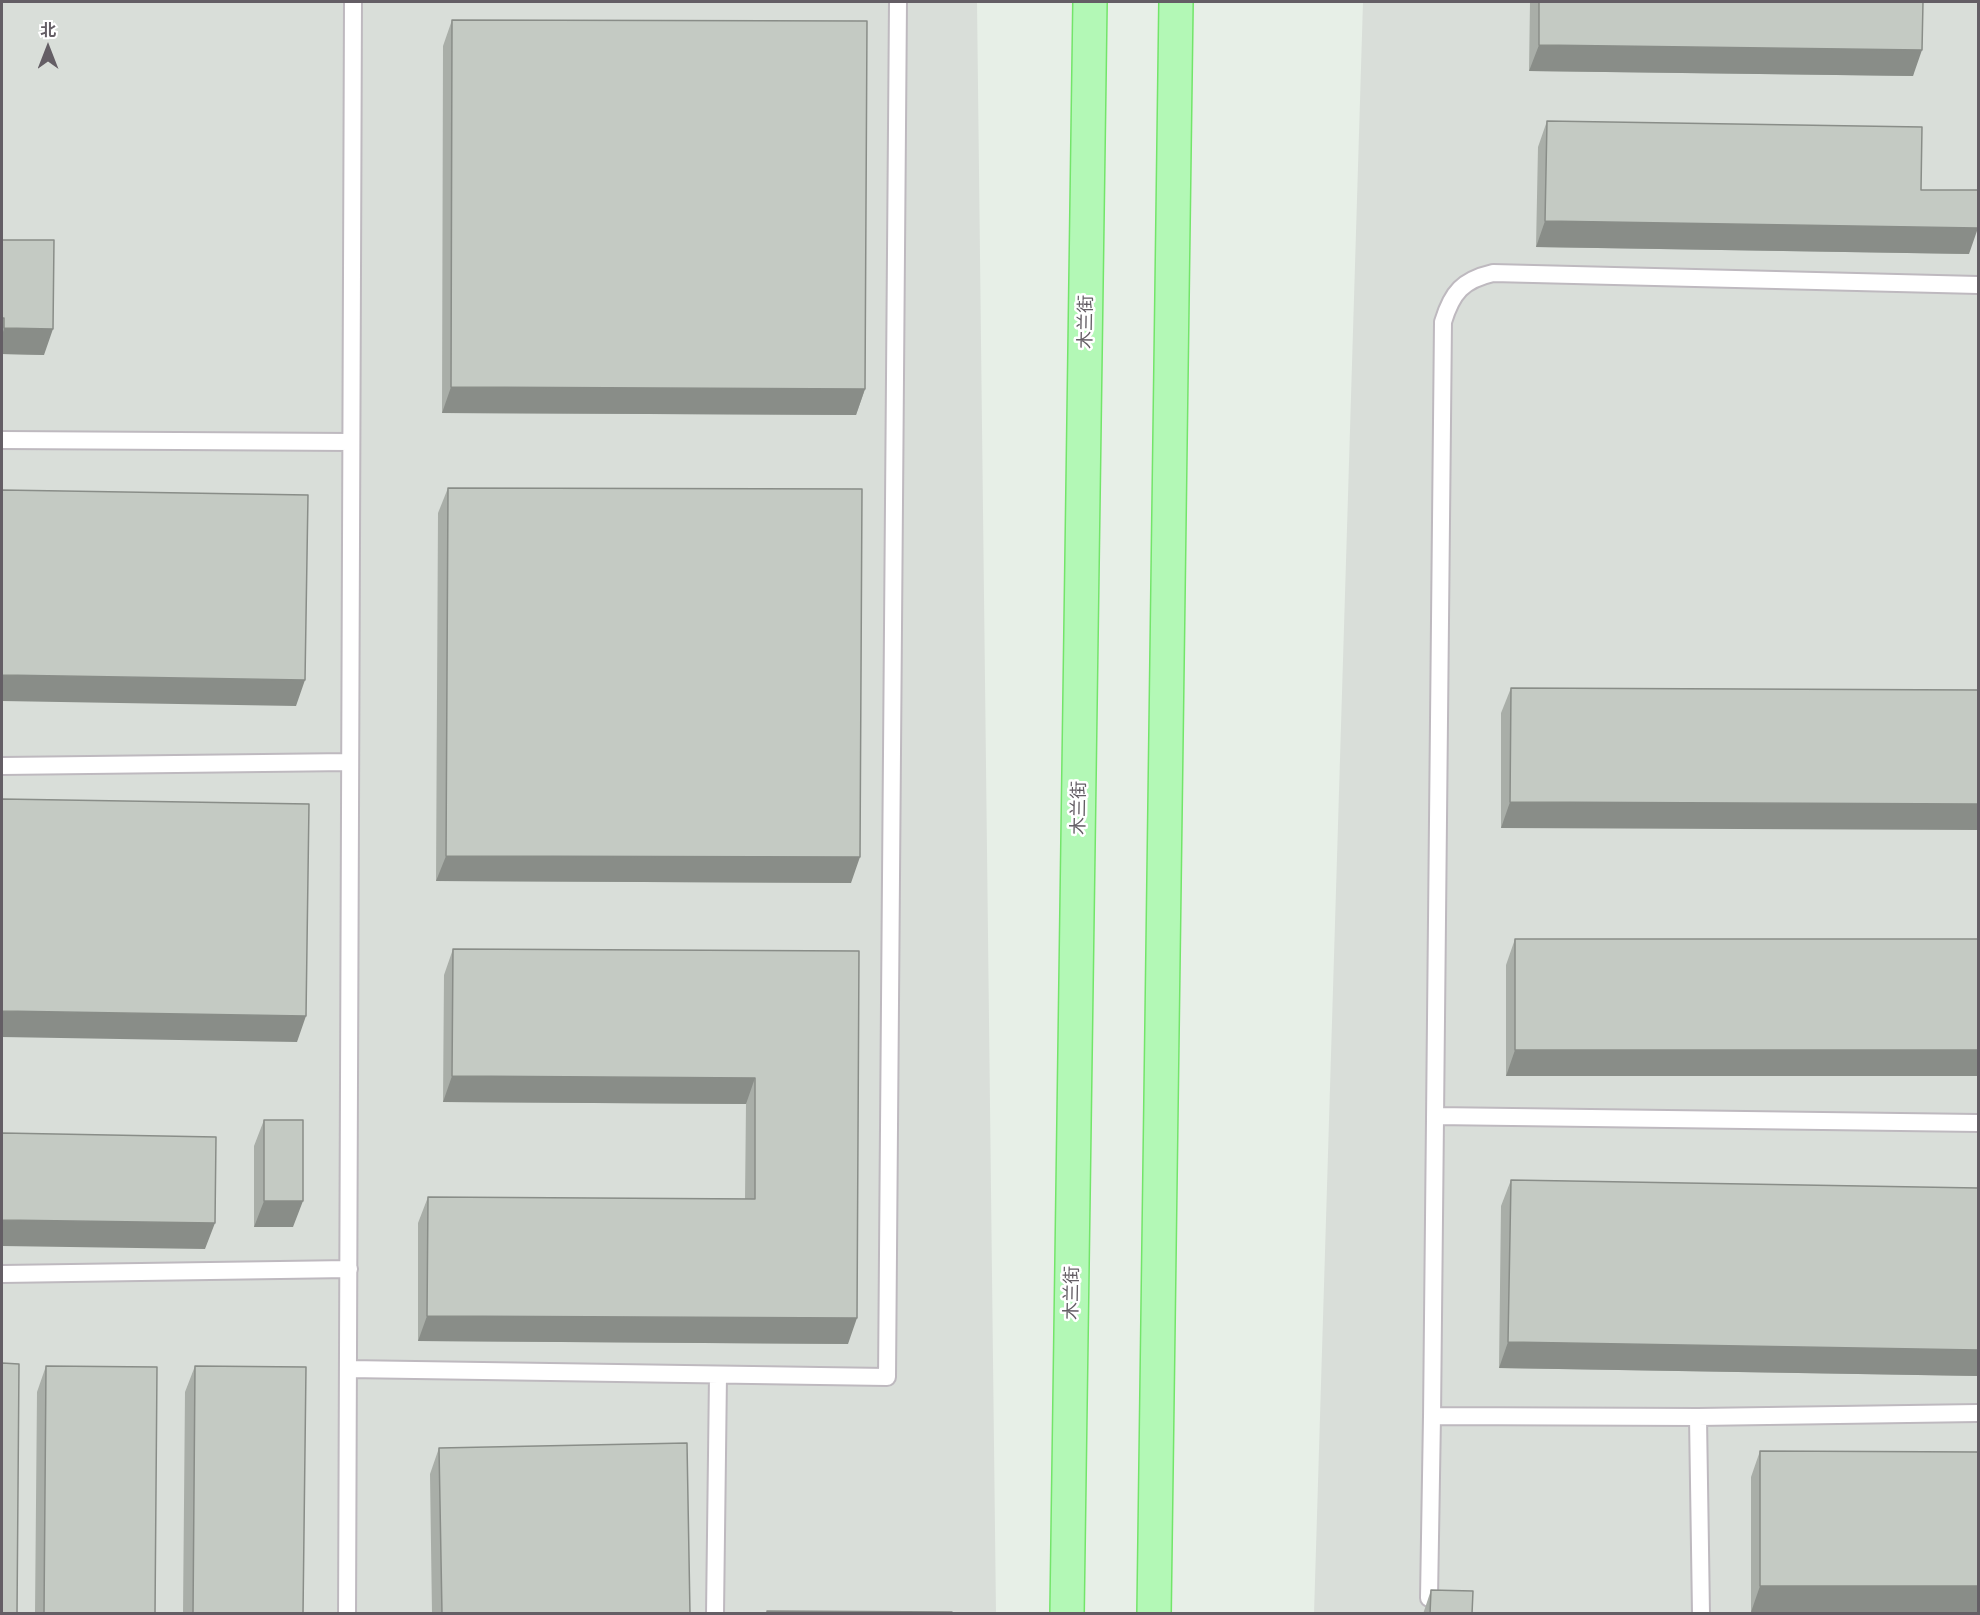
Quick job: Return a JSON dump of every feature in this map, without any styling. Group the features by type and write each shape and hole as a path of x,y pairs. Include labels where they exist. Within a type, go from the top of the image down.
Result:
{"main road":[{"name":"木兰街","path":"1067,1614 1090,2"},
{"path":"1154,1614 1176,2"}],"lane":[{"path":"347,1614 353,2"},
{"path":"348,1369 887,1377 898,2"},
{"path":"1429,1598 1442,334 1443,322 1450,301 1461,286 1493,273 1978,285"},
{"path":"2,440 351,442"},
{"path":"2,766 350,762"},
{"path":"1435,1116 1978,1123"},
{"path":"2,1274 349,1269"},
{"path":"715,1614 718,1375"},
{"path":"1432,1416 1698,1417 1978,1413"},
{"path":"1698,1417 1701,1614"}],"shaded area":[{"path":"2,2 977,2 996,1613 2,1614"},
{"path":"1363,2 1978,2 1978,1613 1314,1614"}],"building":[{"path":"1539,2 1923,2 1922,50 1539,45"},
{"path":"452,20 867,21 865,389 451,387"},
{"path":"1547,121 1922,127 1921,190 1978,190 1978,228 1545,221"},
{"path":"2,240 54,240 53,329 4,328"},
{"path":"448,488 862,489 860,857 446,856"},
{"path":"2,490 308,495 305,680 2,675"},
{"path":"1511,688 1978,690 1978,804 1510,802"},
{"path":"2,799 309,804 306,1016 2,1011"},
{"path":"1515,939 1978,939 1978,1050 1515,1050"},
{"path":"453,949 859,951 857,1318 427,1316 428,1197 755,1199 755,1078 452,1076"},
{"path":"264,1120 303,1120 303,1201 264,1201"},
{"path":"2,1133 216,1137 215,1223 2,1220"},
{"path":"1511,1180 1978,1188 1978,1350 1508,1342"},
{"path":"2,1363 19,1364 17,1614 2,1614"},
{"path":"46,1366 157,1367 155,1614 44,1614"},
{"path":"195,1366 306,1367 303,1614 193,1614"},
{"path":"687,1443 690,1614 442,1614 439,1448"},
{"path":"1760,1451 1978,1452 1978,1586 1760,1586"},
{"path":"1431,1590 1473,1591 1472,1614 1430,1614"},
{"path":"767,1611 952,1612 952,1614 767,1614"}]}
